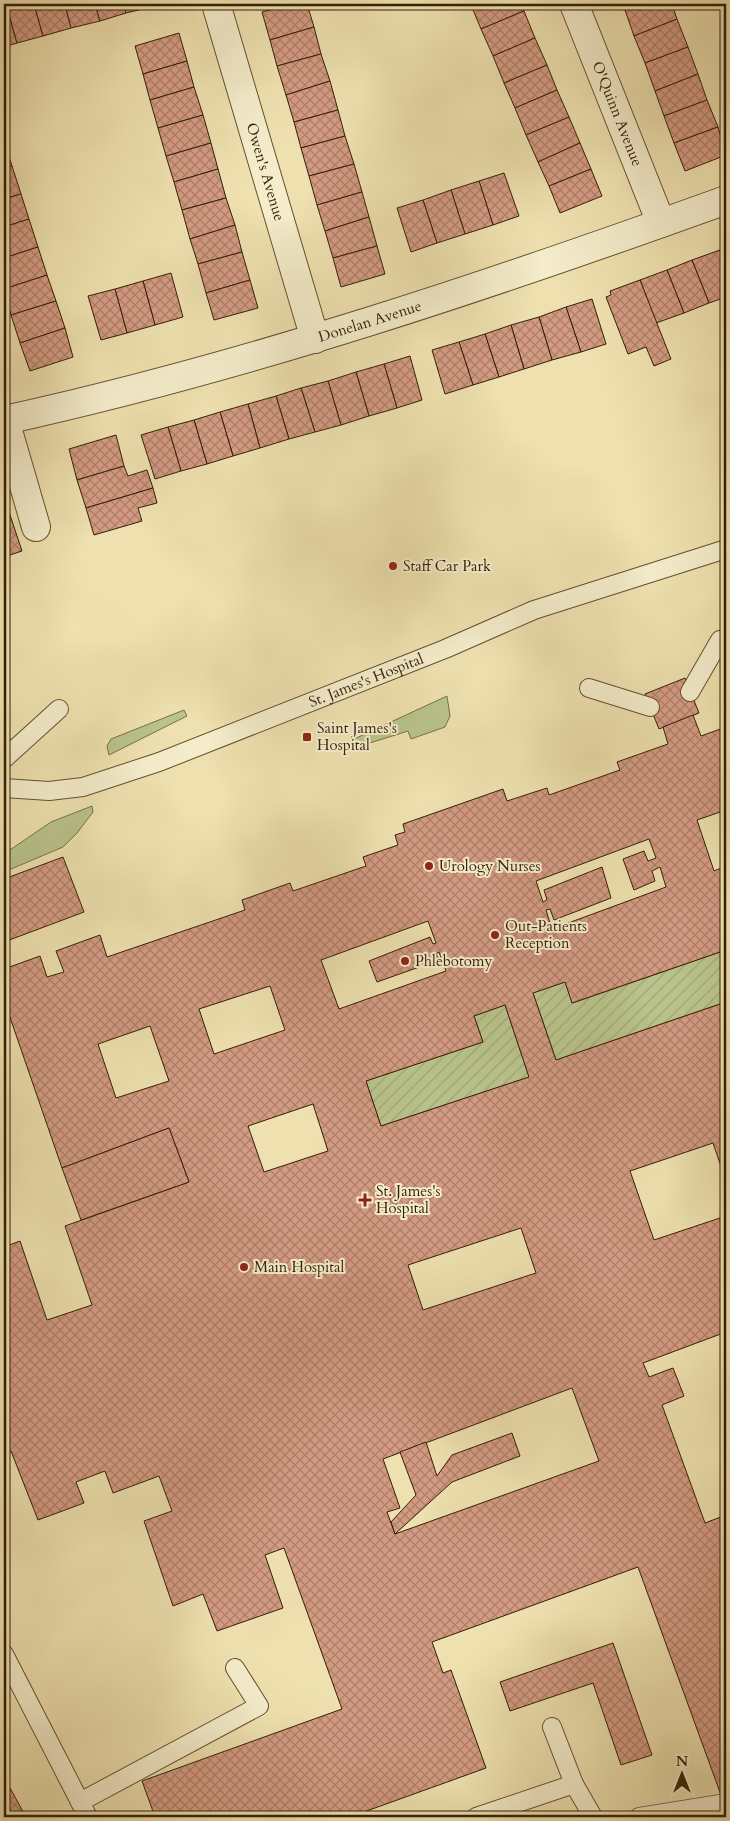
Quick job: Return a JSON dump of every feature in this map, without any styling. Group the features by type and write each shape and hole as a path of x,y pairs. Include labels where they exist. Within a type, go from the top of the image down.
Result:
{"street":[{"name":"Owen's Avenue","path":"216,4 314,339"},
{"name":"O'Quinn Avenue","path":"574,4 661,223"},
{"name":"Donelan Avenue","path":"4,418 95,400 314,339 726,200"},
{"path":"4,418 36,526"}],"lane":[{"name":"St. James's Hospital","path":"4,788 48,791 83,787 150,765 445,649 534,610 726,550"},
{"path":"690,692 720,640"},
{"path":"589,688 650,708"},
{"path":"4,759 59,709"},
{"path":"4,1654 84,1810 259,1706 236,1668"},
{"path":"552,1726 574,1784 593,1817"},
{"path":"476,1817 574,1784"},
{"path":"639,1817 726,1803"}],"green space":[{"path":"447,696 450,716 445,727 411,739 408,731 354,748 352,740"},
{"path":"184,710 187,716 109,755 107,746 111,739"},
{"path":"92,806 93,812 77,833 63,847 4,872 4,854 51,822"},
{"path":"726,950 726,1002 556,1060 533,993 565,982 573,1003"},
{"path":"505,1005 529,1077 381,1126 366,1081 483,1042 474,1016"}],"building":[{"path":"4,4 6,4 17,43 4,47"},
{"path":"6,4 34,4 43,36 17,43"},
{"path":"34,4 65,4 71,28 43,36"},
{"path":"65,4 95,4 100,21 71,28"},
{"path":"95,4 123,4 126,13 100,21"},
{"path":"123,4 150,4 151,7 126,13"},
{"path":"291,4 307,4 314,27 270,40 262,12"},
{"path":"521,4 524,11 481,29 471,5"},
{"path":"622,4 642,4 625,10"},
{"path":"642,4 672,4 677,19 634,36 625,10"},
{"path":"524,11 535,38 493,56 481,29"},
{"path":"677,19 688,47 645,63 634,36"},
{"path":"314,27 321,54 277,66 270,40"},
{"path":"179,33 187,61 143,74 135,46"},
{"path":"535,38 547,65 504,83 493,56"},
{"path":"688,47 698,74 655,91 645,63"},
{"path":"321,54 330,81 286,95 277,66"},
{"path":"187,61 194,87 150,100 143,74"},
{"path":"547,65 557,90 515,108 504,83"},
{"path":"698,74 707,100 664,116 655,91"},
{"path":"330,81 338,110 294,122 286,95"},
{"path":"194,87 203,115 158,128 150,100"},
{"path":"557,90 569,117 526,135 515,108"},
{"path":"707,100 718,127 674,143 664,116"},
{"path":"338,110 345,136 301,148 294,122"},
{"path":"203,115 211,143 166,156 158,128"},
{"path":"569,117 580,143 538,162 526,135"},
{"path":"718,127 726,155 685,171 674,143"},
{"path":"345,136 354,164 309,176 301,148"},
{"path":"4,141 12,166 4,168"},
{"path":"211,143 218,169 174,182 166,156"},
{"path":"580,143 591,169 549,186 538,162"},
{"path":"354,164 362,192 317,205 309,176"},
{"path":"12,166 21,194 4,199 4,168"},
{"path":"218,169 226,198 182,210 174,182"},
{"path":"591,169 602,196 560,213 549,186"},
{"path":"504,173 519,216 493,225 479,181"},
{"path":"479,181 493,225 465,234 451,190"},
{"path":"451,190 465,234 437,243 423,200"},
{"path":"362,192 369,217 325,231 317,205"},
{"path":"21,194 29,219 4,227 4,199"},
{"path":"226,198 235,225 190,239 182,210"},
{"path":"423,200 437,243 411,252 397,208"},
{"path":"369,217 377,246 333,258 325,231"},
{"path":"29,219 38,247 4,258 4,227"},
{"path":"235,225 242,252 198,264 190,239"},
{"path":"377,246 385,274 341,287 333,258"},
{"path":"38,247 47,275 4,289 4,258"},
{"path":"726,247 726,267 720,250"},
{"path":"720,250 726,267 726,297 709,303 692,260"},
{"path":"242,252 250,280 206,293 198,264"},
{"path":"692,260 709,303 684,313 667,270"},
{"path":"667,270 684,313 656,323 640,280"},
{"path":"171,273 183,317 155,325 143,281"},
{"path":"47,275 56,301 11,315 4,289"},
{"path":"250,280 258,308 214,320 206,293"},
{"path":"640,280 671,359 654,366 646,347 628,354 606,297 611,295 610,291"},
{"path":"143,281 155,325 127,333 115,289"},
{"path":"115,289 127,333 101,340 88,296"},
{"path":"592,299 606,344 581,352 566,307"},
{"path":"56,301 65,328 20,343 11,315"},
{"path":"566,307 581,352 552,360 539,317"},
{"path":"539,317 552,360 524,369 511,325"},
{"path":"511,325 524,369 499,377 485,334"},
{"path":"65,328 73,357 30,371 20,343"},
{"path":"485,334 499,377 473,385 459,342"},
{"path":"459,342 473,385 445,394 432,350"},
{"path":"410,356 422,400 397,408 384,364"},
{"path":"384,364 397,408 369,416 356,372"},
{"path":"356,372 369,416 341,425 328,381"},
{"path":"328,381 341,425 315,432 301,388"},
{"path":"301,388 315,432 289,439 276,396"},
{"path":"276,396 289,439 260,448 248,404"},
{"path":"248,404 260,448 233,456 220,412"},
{"path":"220,412 233,456 207,464 194,420"},
{"path":"194,420 207,464 181,471 168,427"},
{"path":"168,427 181,471 155,479 141,435"},
{"path":"116,435 124,466 77,480 69,449"},
{"path":"124,466 128,476 147,470 153,488 86,508 77,480"},
{"path":"153,488 157,503 138,508 142,521 94,535 86,508"},
{"path":"4,496 9,512 4,514"},
{"path":"9,512 22,551 4,557 4,514"},
{"path":"685,678 699,713 659,729 645,694"},
{"name":"Main Hospital","path":"693,715 701,736 726,727 726,810 697,820 714,871 726,866 726,950 572,1003 565,982 533,993 556,1060 726,1002 726,1181 713,1143 630,1171 654,1240 726,1216 726,1332 643,1363 649,1377 673,1368 684,1396 662,1405 705,1523 726,1515 726,1793 721,1795 638,1567 432,1642 443,1673 451,1670 486,1768 350,1817 155,1817 142,1781 342,1709 284,1548 265,1555 283,1608 217,1631 203,1594 173,1606 144,1521 172,1511 159,1476 113,1493 105,1471 76,1482 84,1503 38,1520 11,1451 4,1454 4,1247 20,1241 47,1320 92,1305 65,1226 189,1182 169,1128 62,1168 4,1000 4,969 40,956 47,977 64,972 56,951 100,935 107,957 245,910 242,900 290,883 293,891 366,866 363,857 398,845 395,835 405,832 403,824 503,789 507,801 547,788 549,795 620,770 617,762 668,744 663,727","holes":["649,839 656,858 648,861 644,851 623,859 634,890 655,881 652,871 660,867 666,887 552,929 546,910 550,909 554,920 611,898 602,867 544,890 547,900 543,902 536,881","428,921 436,943 433,944 430,937 369,961 377,982 439,960 436,954 439,952 446,971 339,1009 321,960","270,986 285,1030 214,1054 199,1009","505,1005 529,1077 381,1126 366,1081 483,1042 474,1016","150,1026 169,1081 116,1098 98,1044","313,1104 328,1151 264,1172 248,1126","521,1228 536,1273 423,1310 408,1265","572,1388 599,1461 395,1534 387,1512 400,1508 383,1459"]},
{"path":"63,857 84,912 4,942 4,879"},
{"path":"169,1128 189,1182 81,1220 62,1168"},
{"path":"512,1433 520,1456 452,1482 395,1534 391,1522 416,1495 400,1452 426,1442 437,1476 452,1455"},
{"path":"613,1643 652,1755 621,1765 593,1683 510,1711 500,1682"},
{"path":"4,1777 26,1817 4,1817"}],"place":[{"name":"Staff Car Park","path":"393,566"},
{"name":"Saint James's Hospital","path":"307,737"},
{"name":"Urology Nurses","path":"429,866"},
{"name":"Out-Patients Reception","path":"495,935"},
{"name":"Phlebotomy","path":"405,961"},
{"name":"St. James's Hospital","path":"365,1200"},
{"name":"Main Hospital","path":"244,1267"}]}
